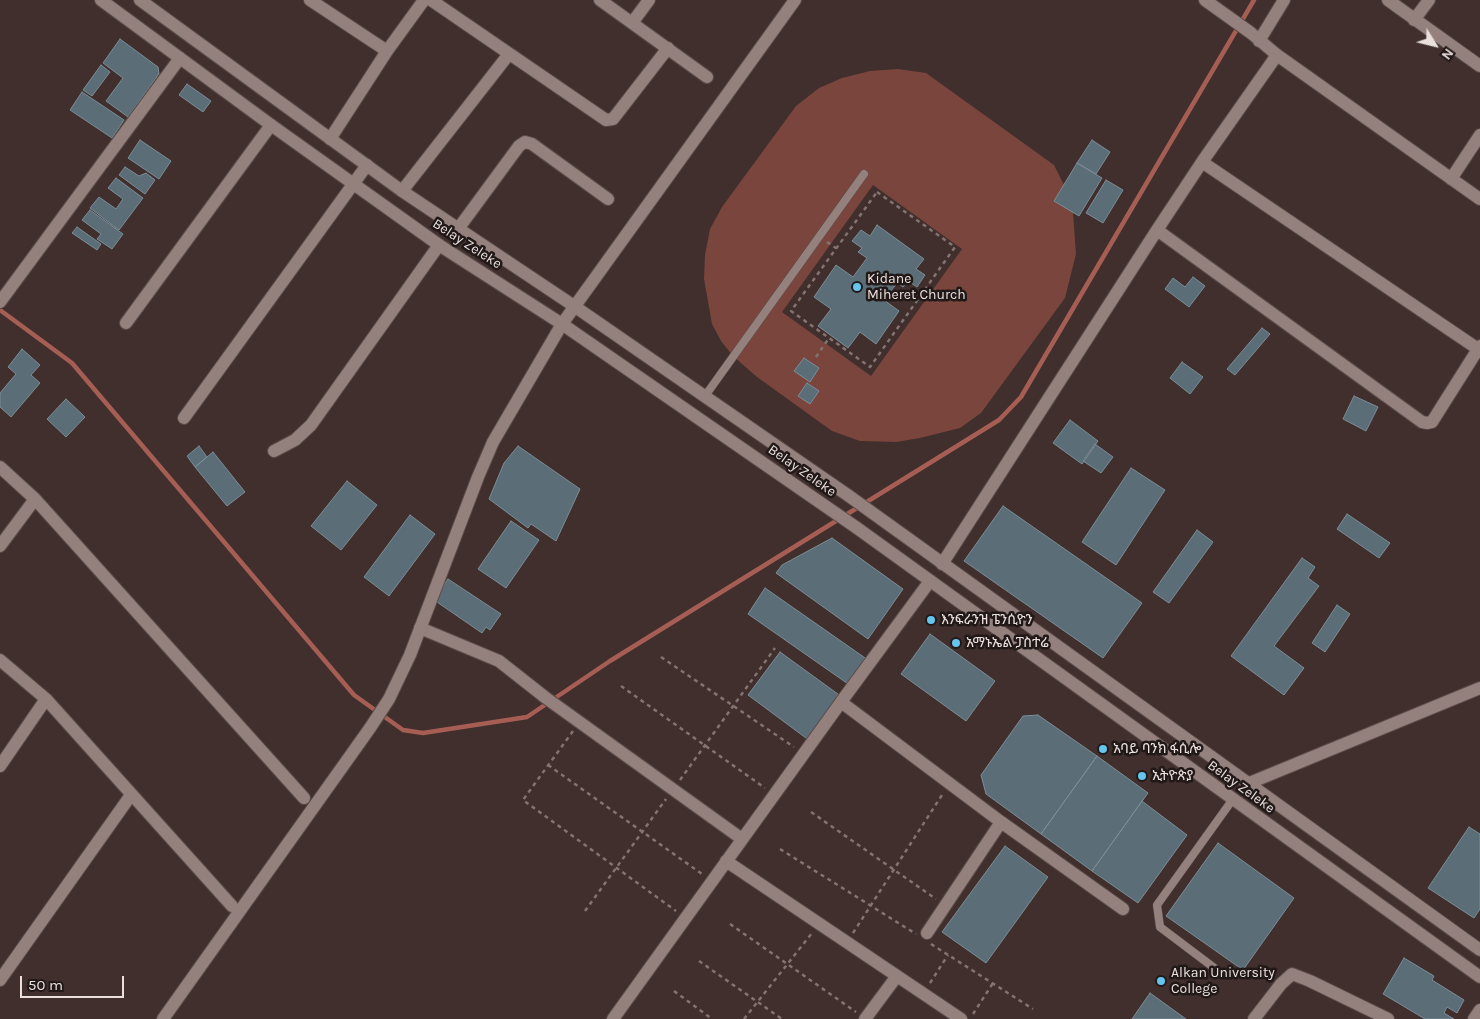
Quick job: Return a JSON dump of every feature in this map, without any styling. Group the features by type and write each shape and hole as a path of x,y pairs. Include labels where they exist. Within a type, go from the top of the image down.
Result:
{"street":[{"name":"Belay Zeleke","path":"101,0 271,125 440,245 562,324 857,528 1480,977"},
{"name":"Belay Zeleke","path":"140,0 402,191 574,306 873,513 1480,950"},
{"path":"310,0 387,52"},
{"path":"330,138 424,0"},
{"path":"431,0 610,121 668,48"},
{"path":"600,0 707,77"},
{"path":"632,23 649,0"},
{"path":"163,1019 389,699 410,656 493,442 562,324 795,0"},
{"path":"1204,0 1255,37 1276,55 1480,199"},
{"path":"1255,37 1284,0"},
{"path":"1388,0 1480,66"},
{"path":"1414,20 1428,0"},
{"path":"402,191 509,54"},
{"path":"616,1018 685,918 942,564 1156,230 1276,55"},
{"path":"4,297 180,58"},
{"path":"126,323 271,125"},
{"path":"1451,179 1480,135"},
{"path":"458,229 519,146 525,142 532,144 608,199"},
{"path":"1156,230 1422,422 1432,422 1479,347 1202,162"},
{"path":"184,418 367,165"},
{"path":"274,451 295,440 311,425 440,245"},
{"path":"0,467 35,499 304,798"},
{"path":"0,546 35,499"},
{"path":"420,628 500,661 559,708 742,839"},
{"path":"0,660 46,700 232,906"},
{"path":"1233,799 1247,784 1480,688"},
{"path":"0,766 46,700"},
{"path":"841,702 1001,822 1123,909"},
{"path":"0,980 131,795"},
{"path":"923,936 946,906 1001,822"},
{"path":"726,862 961,1019"},
{"path":"1254,1019 1281,984 1292,974 1310,981 1363,1014 1388,1019"},
{"path":"865,1019 897,976"},
{"path":"1474,1019 1480,1010"}],"lane":[{"path":"704,396 864,174"},
{"path":"1221,973 1160,928 1157,904 1233,799"}],"path":[{"path":"876,192 955,247 870,367 829,338 791,311 876,192"},
{"path":"816,357 829,338"},
{"path":"661,657 803,754"},
{"path":"621,686 774,795"},
{"path":"579,722 523,800 685,918"},
{"path":"548,765 712,881"},
{"path":"847,943 950,784"},
{"path":"811,812 946,906"},
{"path":"780,848 870,906 923,936 948,955 1033,1009"},
{"path":"730,924 865,1019"},
{"path":"744,1019 819,924"},
{"path":"924,994 948,955"},
{"path":"699,961 782,1019"},
{"path":"969,1019 993,983"},
{"path":"674,991 712,1019"}],"shaded area":[{"path":"898,69 926,73 1054,165 1064,185 1073,212 1076,254 1065,298 981,413 960,428 896,442 860,441 832,431 757,377 733,356 721,341 712,324 704,279 705,255 710,229 722,207 796,106 819,88 842,78 870,71","holes":["873,185 962,249 871,376 782,312"]}],"building":[{"path":"120,39 158,67 159,74 128,117 106,101 123,78 103,63"},
{"path":"101,65 110,72 92,96 83,90"},
{"path":"187,84 211,101 203,112 179,95"},
{"path":"82,92 124,120 112,138 70,110"},
{"path":"140,140 171,161 159,179 128,158"},
{"path":"1092,140 1110,152 1096,174 1077,163"},
{"path":"1077,163 1102,178 1079,216 1054,201"},
{"path":"125,167 139,176 146,173 155,180 145,194 119,175"},
{"path":"116,178 143,198 119,230 90,208 99,197 116,209 123,199 108,188"},
{"path":"1106,180 1123,190 1103,223 1086,213"},
{"path":"90,210 123,234 112,249 97,239 101,234 82,220"},
{"name":"Kidane Miheret Church","path":"877,225 924,259 916,269 925,275 917,287 908,281 903,287 897,283 884,300 899,311 876,344 860,332 848,348 818,326 831,309 814,297 836,265 853,277 867,258 858,252 862,248 852,241 861,230 870,236"},
{"path":"77,227 101,244 97,250 72,233"},
{"path":"1193,277 1205,286 1189,307 1165,289 1173,278 1185,287"},
{"path":"1262,328 1270,334 1235,375 1227,369"},
{"path":"22,349 40,365 31,375 40,383 11,417 0,407 0,393 16,374 8,367"},
{"path":"804,358 819,368 810,382 794,371"},
{"path":"1182,362 1203,377 1190,394 1170,378"},
{"path":"807,383 819,391 810,404 798,396"},
{"path":"1354,396 1378,407 1366,431 1343,419"},
{"path":"66,399 85,417 66,437 47,419"},
{"path":"1070,420 1098,441 1082,464 1053,443"},
{"path":"1095,444 1113,457 1101,473 1083,461"},
{"path":"199,446 207,457 195,467 187,456"},
{"path":"518,446 580,489 556,541 531,524 528,528 489,499 504,463"},
{"path":"213,452 245,492 227,506 195,467"},
{"path":"1131,468 1165,490 1116,565 1082,542"},
{"path":"347,481 377,505 341,550 311,526"},
{"path":"1003,506 1142,603 1103,658 964,561"},
{"path":"1347,514 1390,543 1379,558 1337,529"},
{"path":"410,515 435,534 389,596 364,577"},
{"path":"511,521 539,540 506,588 478,569"},
{"path":"1197,530 1213,542 1169,603 1153,592"},
{"path":"832,538 903,589 868,639 776,573 782,565"},
{"path":"1302,558 1315,567 1308,578 1319,586 1274,646 1304,668 1284,695 1231,656"},
{"path":"448,579 501,614 490,630 486,627 482,633 434,600"},
{"path":"765,588 868,660 851,686 748,614"},
{"path":"1337,605 1350,614 1325,652 1312,643"},
{"path":"930,634 995,681 966,721 901,674"},
{"path":"780,652 842,697 810,741 748,695"},
{"path":"1038,715 1097,756 1041,834 986,794 981,775 1023,716"},
{"path":"1097,756 1148,793 1092,871 1041,834"},
{"path":"1142,801 1187,835 1138,903 1092,871"},
{"path":"1469,827 1480,834 1480,909 1474,918 1428,888"},
{"path":"1218,843 1294,898 1243,970 1166,916"},
{"path":"1005,846 1048,877 986,963 942,932"},
{"path":"1404,958 1434,976 1432,980 1464,1000 1457,1013 1447,1007 1444,1013 1454,1019 1425,1019 1383,994"},
{"path":"1150,993 1186,1019 1132,1019"}],"waterway":[{"path":"0,310 72,363 354,695 403,730 423,733 527,717 610,661 999,420 1021,397 1254,0"}],"place":[{"name":"Kidane Miheret Church","path":"857,287"},
{"name":"እንፍራንዝ ፔንሲዮን","path":"931,620"},
{"name":"አማኑኤል ፓስተሬ","path":"956,643"},
{"name":"አባይ ባንክ ፋሲሎ","path":"1103,749"},
{"name":"ኢትዮጵያ","path":"1142,776"},
{"name":"Alkan University College","path":"1161,981"}]}
